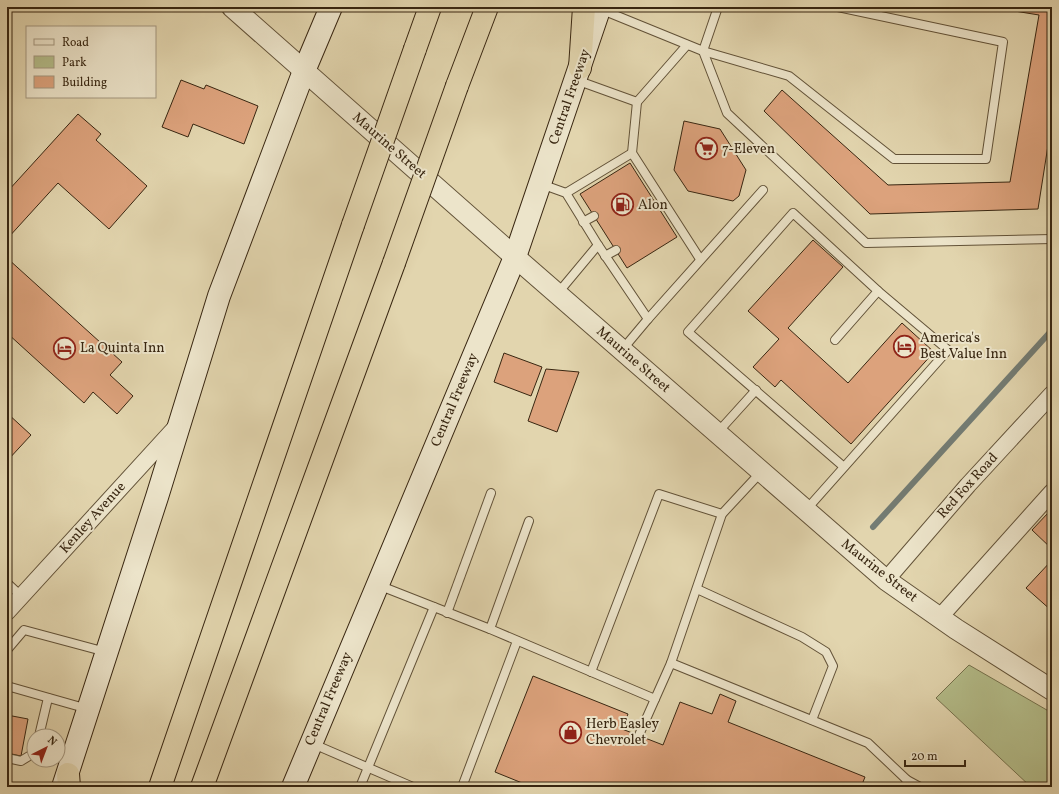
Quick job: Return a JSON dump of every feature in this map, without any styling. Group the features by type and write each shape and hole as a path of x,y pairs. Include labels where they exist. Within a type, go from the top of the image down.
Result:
{"highway":[{"path":"160,787 353,225 430,7"},
{"path":"202,787 487,7"},
{"path":"578,74 595,8"}],"main road":[{"path":"67,783 219,296 304,71 331,7"},
{"name":"Central Freeway","path":"293,787 310,743 515,257 578,74"}],"street":[{"name":"Maurine Street","path":"232,7 557,294 718,432 886,580 1052,690"},
{"name":"Red Fox Road","path":"886,580 968,485 1052,394"},
{"name":"Kenley Avenue","path":"7,612 180,423"},
{"path":"940,617 1052,492"}],"lane":[{"path":"718,7 703,52 727,113 866,243 1052,239"},
{"path":"595,8 703,52 789,76 894,160 986,159 1004,42 838,7"},
{"path":"687,45 637,102 632,153 647,184 700,259"},
{"path":"578,74 637,102"},
{"path":"566,193 632,153"},
{"path":"541,183 566,193 605,256 648,319"},
{"path":"622,350 700,259 763,190"},
{"path":"806,511 948,350 878,291 793,213 688,332 844,467"},
{"path":"584,222 594,216"},
{"path":"557,294 598,245"},
{"path":"605,256 616,250"},
{"path":"835,340 878,291"},
{"path":"718,432 756,390"},
{"path":"639,735 671,663 722,514 762,472"},
{"path":"447,613 491,493"},
{"path":"591,672 659,494 722,514"},
{"path":"490,629 529,521"},
{"path":"7,583 21,596"},
{"path":"378,584 490,629 655,699"},
{"path":"697,589 802,637 826,652 833,666 812,720"},
{"path":"360,787 434,607"},
{"path":"7,650 24,630 107,653"},
{"path":"462,787 517,641"},
{"path":"671,663 868,743 906,784 920,787"},
{"path":"7,686 89,709"},
{"path":"41,728 48,698"},
{"path":"310,743 413,787"},
{"path":"7,758 21,761 26,758"}],"green space":[{"path":"969,665 1052,713 1052,787 1031,787 936,698"}],"building":[{"path":"990,7 1052,7 1052,120 1038,209 870,214 764,111 782,90 888,185 1010,182 1039,15"},
{"path":"181,80 204,89 206,85 258,106 244,144 193,124 188,137 162,127"},
{"path":"78,114 101,134 96,140 147,186 109,229 58,183 7,239 7,192"},
{"name":"7-Eleven","path":"684,121 720,129 746,170 739,196 733,201 688,191 674,170"},
{"name":"Alon","path":"630,163 677,237 627,268 580,194"},
{"name":"America's Best Value Inn","path":"813,240 843,267 788,328 848,383 902,323 934,352 851,444 781,380 775,387 753,367 779,339 748,311"},
{"name":"La Quinta Inn","path":"7,258 122,362 110,375 133,396 117,414 93,392 84,403 7,333"},
{"path":"504,353 542,367 531,396 494,382"},
{"path":"546,369 579,372 557,432 528,421"},
{"path":"7,413 31,435 7,461"},
{"path":"1048,513 1052,516 1052,549 1032,530"},
{"path":"1052,560 1052,611 1026,588"},
{"name":"Herb Easley Chevrolet","path":"533,676 628,714 622,729 663,745 680,702 712,714 720,694 736,701 728,722 865,777 861,787 532,787 495,772"},
{"path":"7,715 28,719 21,756 7,753"}],"waterway":[{"path":"873,527 1052,330"}],"place":[{"name":"7-Eleven","path":"706,149"},
{"name":"Alon","path":"622,205"},
{"name":"America's Best Value Inn","path":"904,346"},
{"name":"La Quinta Inn","path":"65,348"},
{"name":"Herb Easley Chevrolet","path":"571,732"}]}
